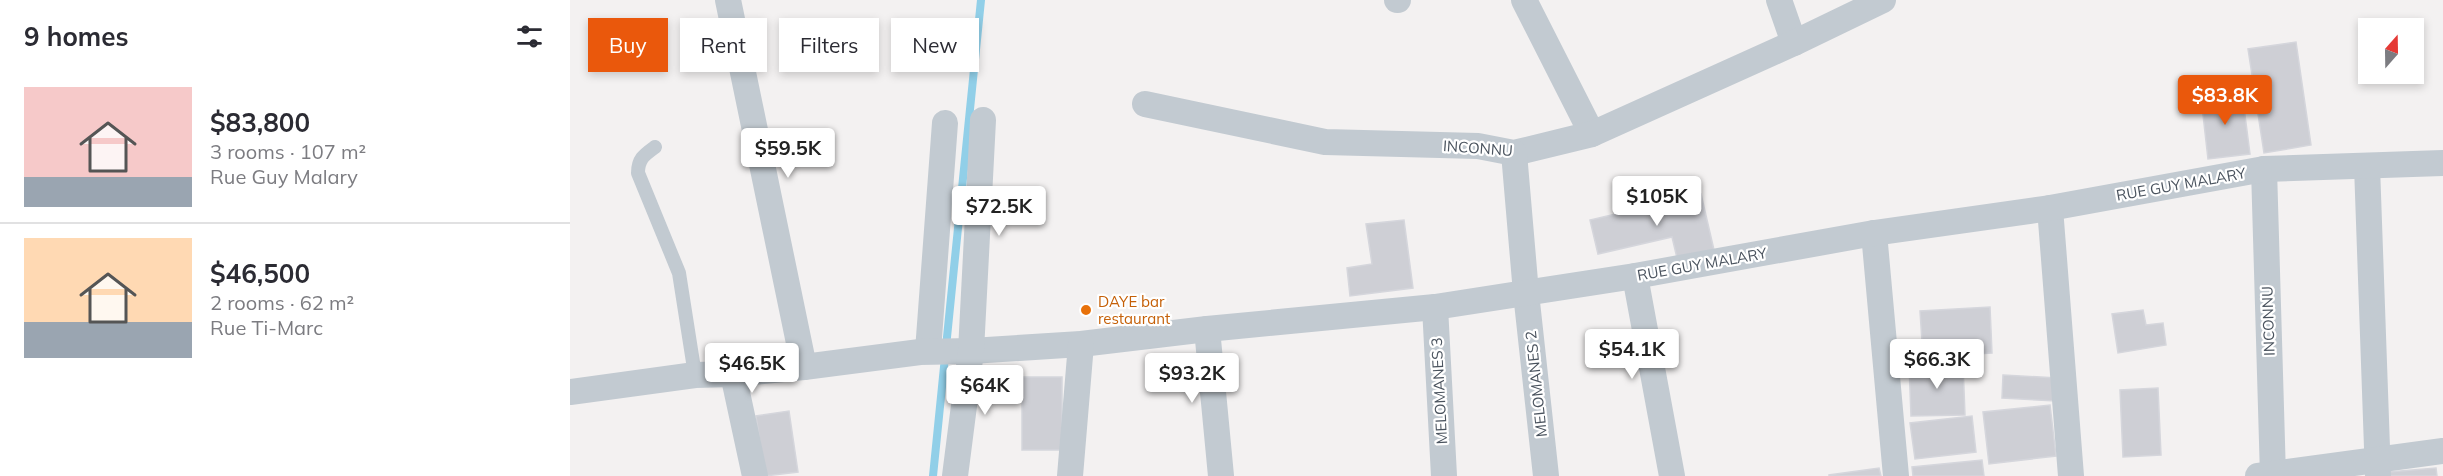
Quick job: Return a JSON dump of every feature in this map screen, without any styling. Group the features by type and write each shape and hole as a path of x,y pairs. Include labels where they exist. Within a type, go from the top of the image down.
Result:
{"street":[{"path":"728,0 804,367"},
{"path":"1524,0 1592,134"},
{"path":"1779,0 1794,43"},
{"name":"INCONNU","path":"1145,104 1325,142 1478,146 1514,153 1592,134 1794,43 1883,0"},
{"path":"955,476 983,120"},
{"path":"570,392 695,375 733,374 930,352 945,123"},
{"name":"MELOMANES 2","path":"1514,153 1526,293 1546,476"},
{"name":"RUE GUY MALARY","path":"930,352 965,352 1081,344 1207,329 1435,307 1635,276 1874,233 2050,208 2264,169 2443,163"},
{"path":"2367,166 2378,468"},
{"name":"INCONNU","path":"2264,169 2268,475 2378,468 2443,451"},
{"path":"2050,208 2071,476"},
{"path":"1874,233 1896,476"},
{"path":"1635,276 1672,476"},
{"name":"MELOMANES 3","path":"1435,307 1444,476"},
{"path":"1207,329 1221,476"},
{"path":"1070,476 1081,344"},
{"path":"733,374 755,476"}],"lane":[{"path":"655,147 643,155 638,164 638,173 679,273 695,375"}],"building":[{"path":"2296,42 2311,145 2264,153 2248,49"},
{"path":"2242,92 2250,154 2208,159 2201,97"},
{"path":"1701,194 1714,250 1677,258 1672,237 1598,254 1590,220"},
{"path":"1404,220 1413,288 1350,296 1347,268 1372,264 1366,224"},
{"path":"1990,307 1992,353 1923,357 1920,311"},
{"path":"2143,310 2146,325 2163,323 2166,345 2118,353 2112,314"},
{"path":"1909,364 1963,364 1965,415 1911,416"},
{"path":"2003,375 2057,378 2056,401 2002,398"},
{"path":"1022,377 1062,377 1062,450 1022,450"},
{"path":"2158,388 2161,455 2123,457 2120,390"},
{"path":"2050,405 2056,456 1989,464 1983,412"},
{"path":"789,411 798,472 765,476 756,416"},
{"path":"1972,416 1976,452 1915,459 1910,423"},
{"path":"1982,460 1984,476 1913,476 1912,467"},
{"path":"1879,468 1881,476 1829,476 1829,475"},
{"path":"2436,468 2437,476 2390,476 2389,472"}],"waterway":[{"path":"933,476 981,0"}],"place":[{"name":"DAYE bar restaurant","path":"1086,310"}]}
